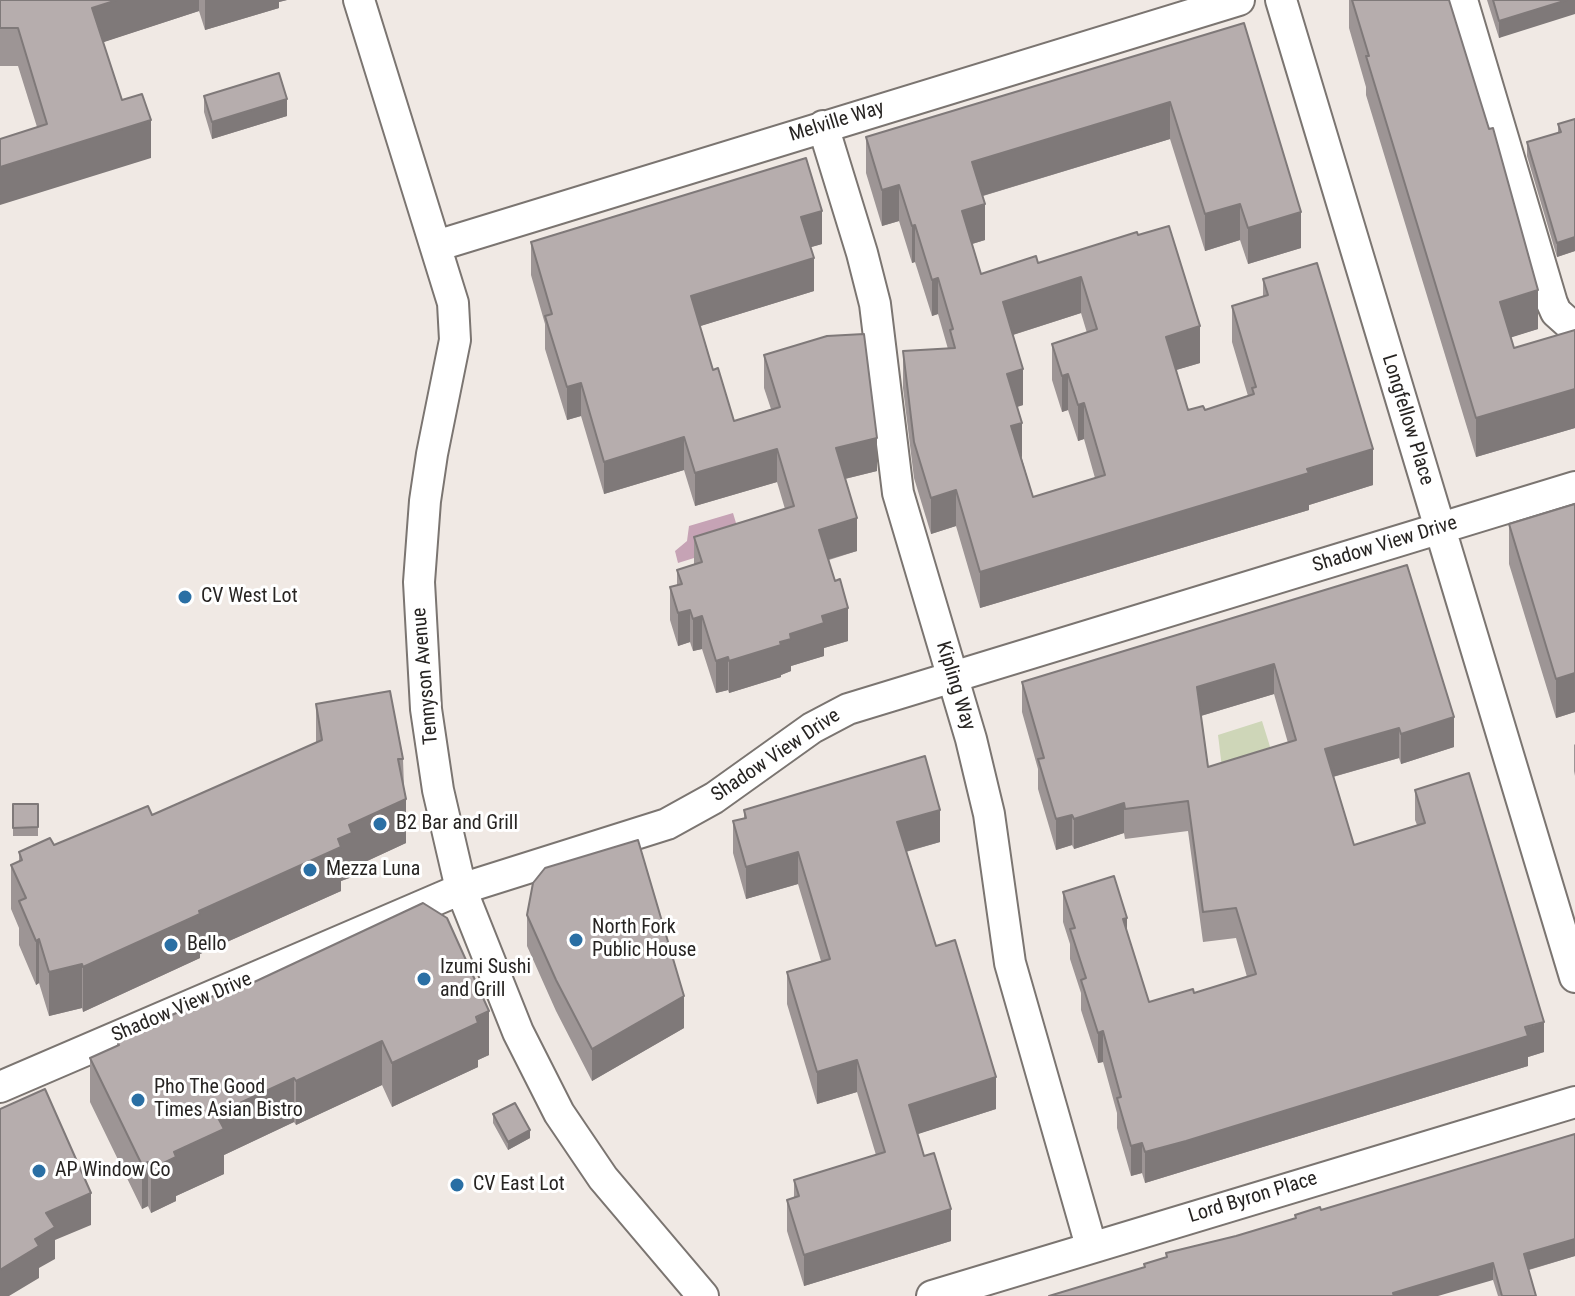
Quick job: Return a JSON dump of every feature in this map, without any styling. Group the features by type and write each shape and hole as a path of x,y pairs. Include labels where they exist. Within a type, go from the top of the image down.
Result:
{"street":[{"name":"Tennyson Avenue","path":"359,0 453,303 455,340 438,416 425,501 419,582 426,709 438,790 461,889 518,1032 559,1113 603,1178 703,1296"},
{"name":"Melville Way","path":"436,246 1239,0"},
{"name":"Longfellow Place","path":"1281,0 1575,977"},
{"path":"1462,0 1552,303 1556,312 1575,329"},
{"name":"Kipling Way","path":"823,126 875,304 898,493 989,814 1014,980 1091,1246"},
{"name":"Shadow View Drive","path":"0,1087 461,889 667,824 714,798 831,716 867,702 1575,487"},
{"name":"Lord Byron Place","path":"932,1296 1575,1102"}],"green space":[{"path":"1262,721 1276,766 1224,784 1218,735"}],"shaded area":[{"path":"733,513 742,543 678,563 675,551 687,541 689,526"}],"building":[{"path":"0,0 117,0 92,8 122,100 142,94 151,120 0,167 0,139 47,124 18,28 0,28"},
{"path":"1352,0 1449,0 1489,129 1493,128 1538,290 1500,302 1514,348 1575,330 1575,389 1476,418 1366,56 1369,56"},
{"path":"1493,0 1567,0 1499,21"},
{"path":"1244,23 1301,212 1248,228 1240,204 1205,214 1170,102 972,162 985,204 962,211 981,274 1036,256 1038,263 1137,232 1138,235 1169,226 1200,326 1166,337 1188,410 1203,406 1205,410 1254,394 1252,388 1256,387 1232,306 1268,295 1263,279 1317,263 1373,449 1307,469 1309,473 980,572 956,490 931,498 914,442 903,351 955,348 950,330 953,329 938,278 932,280 899,185 882,190 866,137","holes":["1081,277 1097,329 1052,344 1062,376 1068,374 1078,405 1084,403 1105,475 1033,497 1011,426 1022,423 1007,374 1023,369 1003,302"]},
{"path":"279,73 287,99 212,122 204,96"},
{"path":"1575,119 1575,237 1557,243 1527,142 1561,132 1558,124"},
{"path":"806,158 822,211 801,217 814,258 691,296 713,370 718,368 734,421 780,407 764,355 827,336 864,334 877,438 836,448 857,518 819,530 835,581 840,579 848,608 822,616 824,623 790,634 791,639 780,642 781,645 729,661 728,657 716,661 702,616 693,619 690,610 678,613 670,587 682,584 677,570 702,562 694,537 794,506 777,449 695,473 684,437 604,462 581,383 567,387 545,316 552,314 531,242"},
{"path":"1575,504 1575,673 1556,679 1509,524"},
{"path":"1407,565 1454,717 1401,734 1399,728 1325,749 1354,845 1425,823 1415,790 1469,773 1544,1022 1525,1027 1528,1036 1186,1141 1145,1152 1142,1143 1131,1146 1103,1031 1098,1033 1081,980 1086,978 1070,929 1075,928 1063,892 1114,876 1127,918 1123,919 1149,1002 1193,989 1194,993 1256,974 1236,908 1203,912 1188,801 1125,809 1124,803 1074,819 1072,815 1056,819 1038,759 1044,758 1022,682","holes":["1274,664 1296,740 1208,767 1197,687"]},
{"path":"390,691 403,759 398,759 406,799 349,825 352,833 338,839 341,847 83,967 82,964 49,972 39,939 36,941 19,901 26,898 11,865 22,860 19,852 50,838 54,845 148,806 152,815 322,740 316,704"},
{"path":"925,756 940,810 897,822 936,946 955,940 996,1077 909,1105 924,1156 934,1153 951,1209 804,1255 787,1200 799,1196 794,1180 885,1152 857,1060 817,1072 787,972 830,959 798,852 746,867 733,821 746,818 744,810"},
{"path":"13,804 38,804 38,827 13,828"},
{"path":"638,840 684,996 592,1049 527,915 533,883 545,868"},
{"path":"423,903 447,918 489,1011 476,1017 478,1023 392,1063 382,1041 296,1081 294,1078 216,1114 224,1129 174,1152 176,1157 151,1169 148,1162 142,1165 90,1058 119,1045 117,1040 220,993 222,996 235,991"},
{"path":"45,1089 91,1193 46,1213 55,1227 35,1239 39,1246 0,1270 0,1109"},
{"path":"515,1103 530,1130 508,1142 493,1114"},
{"path":"1575,1134 1575,1239 1524,1254 1536,1296 1502,1296 1493,1263 1393,1293 1394,1296 1049,1296 1145,1267 1144,1264 1167,1257 1166,1253 1236,1236 1296,1218 1295,1215 1320,1207 1321,1210"}],"place":[{"name":"CV West Lot","path":"185,597"},
{"name":"B2 Bar and Grill","path":"380,824"},
{"name":"Mezza Luna","path":"310,870"},
{"name":"North Fork Public House","path":"576,940"},
{"name":"Bello","path":"171,945"},
{"name":"Izumi Sushi and Grill","path":"424,979"},
{"name":"Pho The Good Times Asian Bistro","path":"138,1100"},
{"name":"AP Window Co","path":"39,1171"},
{"name":"CV East Lot","path":"457,1185"}]}
